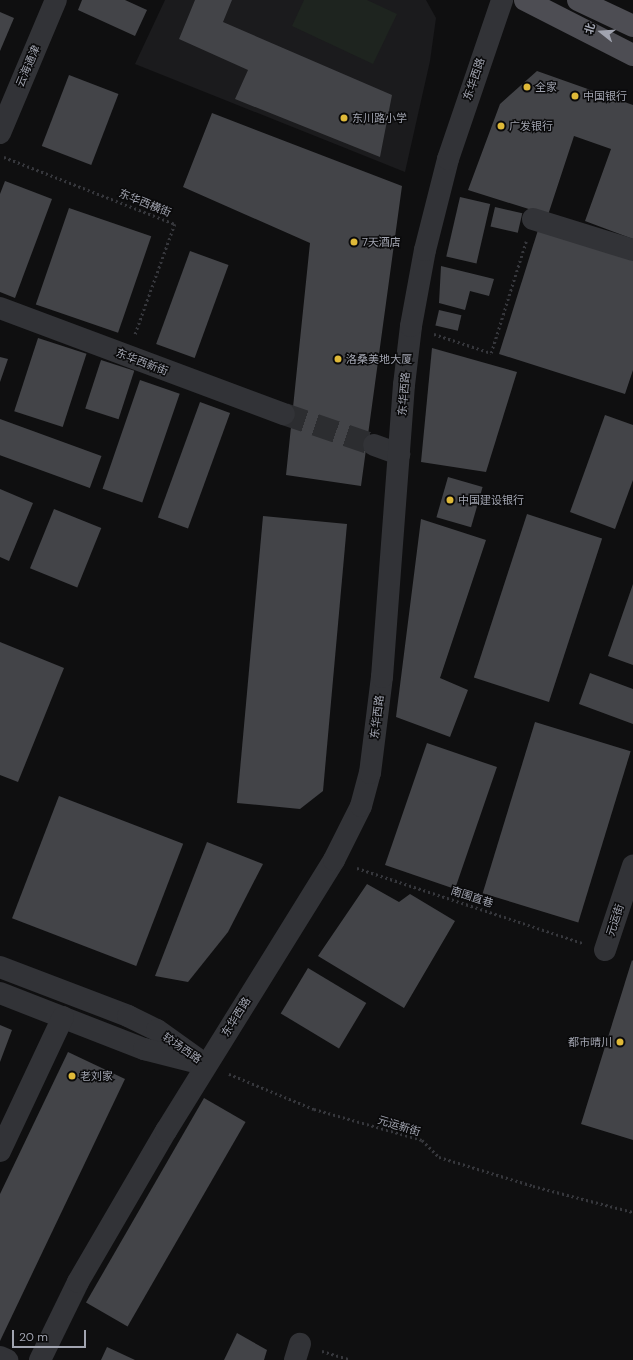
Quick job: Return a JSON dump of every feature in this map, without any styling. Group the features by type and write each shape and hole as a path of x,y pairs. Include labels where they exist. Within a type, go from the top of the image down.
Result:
{"main road":[{"path":"525,0 633,55"},
{"path":"578,0 633,26"}],"street":[{"name":"云海通津","path":"0,133 56,0"},
{"name":"东华西路","path":"40,1360 78,1282 206,1065 334,860 361,806 370,773 382,677 399,454 412,326 425,250 444,174 464,109 502,0"},
{"path":"533,220 633,250"},
{"name":"东华西新街","path":"0,308 284,414"},
{"path":"374,445 399,454"},
{"name":"元运街","path":"605,950 633,866"},
{"name":"较场西路","path":"0,967 128,1016 157,1030 206,1065"},
{"name":"较场西路","path":"0,994 64,1017 144,1049 206,1065"},
{"path":"0,1150 64,1017"},
{"path":"0,1357 7,1360"}],"path":[{"name":"东华西横街","path":"0,155 175,224 127,356"},
{"path":"412,326 491,353 525,243"},
{"name":"南围直巷","path":"334,860 605,950"},
{"name":"元运新街","path":"206,1065 314,1109 422,1140 439,1157 533,1186 633,1212"},
{"path":"298,1352 351,1360"}],"shaded area":[{"name":"东川路小学","path":"165,0 426,0 436,18 430,61 405,172 135,64"},
{"path":"304,0 367,0 397,14 373,64 292,26"}],"building":[{"path":"82,0 125,0 147,10 135,36 78,10"},
{"path":"195,0 232,0 223,22 392,95 380,157 235,99 248,70 179,39"},
{"path":"0,12 14,18 0,51"},
{"path":"537,71 633,105 633,239 585,221 611,149 574,136 548,215 468,190 500,104"},
{"path":"69,75 118,94 91,165 42,146"},
{"name":"洛桑美地大厦","path":"212,113 402,186 361,486 286,475 310,243 183,187"},
{"path":"5,181 52,199 15,298 0,292 0,194"},
{"path":"460,197 490,204 476,263 446,256"},
{"path":"495,207 522,213 518,233 491,226"},
{"path":"69,208 151,236 118,333 36,304"},
{"path":"538,230 633,260 633,370 625,394 499,354"},
{"path":"190,251 229,265 195,358 156,344"},
{"path":"441,266 494,279 489,296 470,291 465,310 439,303"},
{"path":"439,310 461,315 458,331 435,326"},
{"path":"38,338 87,354 63,427 14,411"},
{"path":"432,348 517,372 486,472 421,462"},
{"path":"0,357 8,359 0,382"},
{"path":"101,360 134,371 119,419 85,409"},
{"path":"140,380 180,394 142,502 103,489"},
{"path":"200,402 230,413 188,529 158,518"},
{"path":"605,415 633,425 633,480 615,529 570,512"},
{"path":"0,419 101,456 90,488 0,455"},
{"path":"448,477 483,487 471,527 436,517"},
{"path":"0,489 33,503 9,561 0,557"},
{"path":"54,509 101,528 77,587 30,568"},
{"path":"527,514 602,538 549,702 474,678"},
{"path":"263,516 347,524 323,791 300,809 237,803"},
{"path":"421,519 486,540 440,678 468,690 450,737 396,717"},
{"path":"633,584 633,665 608,656"},
{"path":"0,642 64,668 18,782 0,775"},
{"path":"590,673 633,689 633,724 579,704"},
{"path":"535,722 631,751 578,922 483,893"},
{"path":"427,743 497,767 455,889 385,865"},
{"path":"59,796 183,844 136,966 12,918"},
{"path":"207,842 263,864 228,932 188,982 155,976"},
{"path":"367,884 399,902 410,894 455,921 404,1008 318,956"},
{"name":"都市晴川","path":"632,960 633,961 633,1140 581,1124"},
{"path":"308,968 366,1003 339,1048 281,1013"},
{"path":"0,1025 12,1030 0,1062"},
{"path":"68,1052 125,1079 0,1341 0,1194"},
{"path":"204,1098 246,1122 128,1326 86,1302"},
{"path":"237,1333 267,1350 264,1360 224,1360"},
{"path":"107,1347 135,1360 101,1360"}],"tunnel":[{"path":"284,414 374,445"}],"place":[{"name":"全家","path":"527,87"},
{"name":"中国银行","path":"575,96"},
{"name":"东川路小学","path":"344,118"},
{"name":"广发银行","path":"501,126"},
{"name":"7天酒店","path":"354,242"},
{"name":"洛桑美地大厦","path":"338,359"},
{"name":"中国建设银行","path":"450,500"},
{"name":"都市晴川","path":"620,1042"},
{"name":"老刘家","path":"72,1076"}]}
